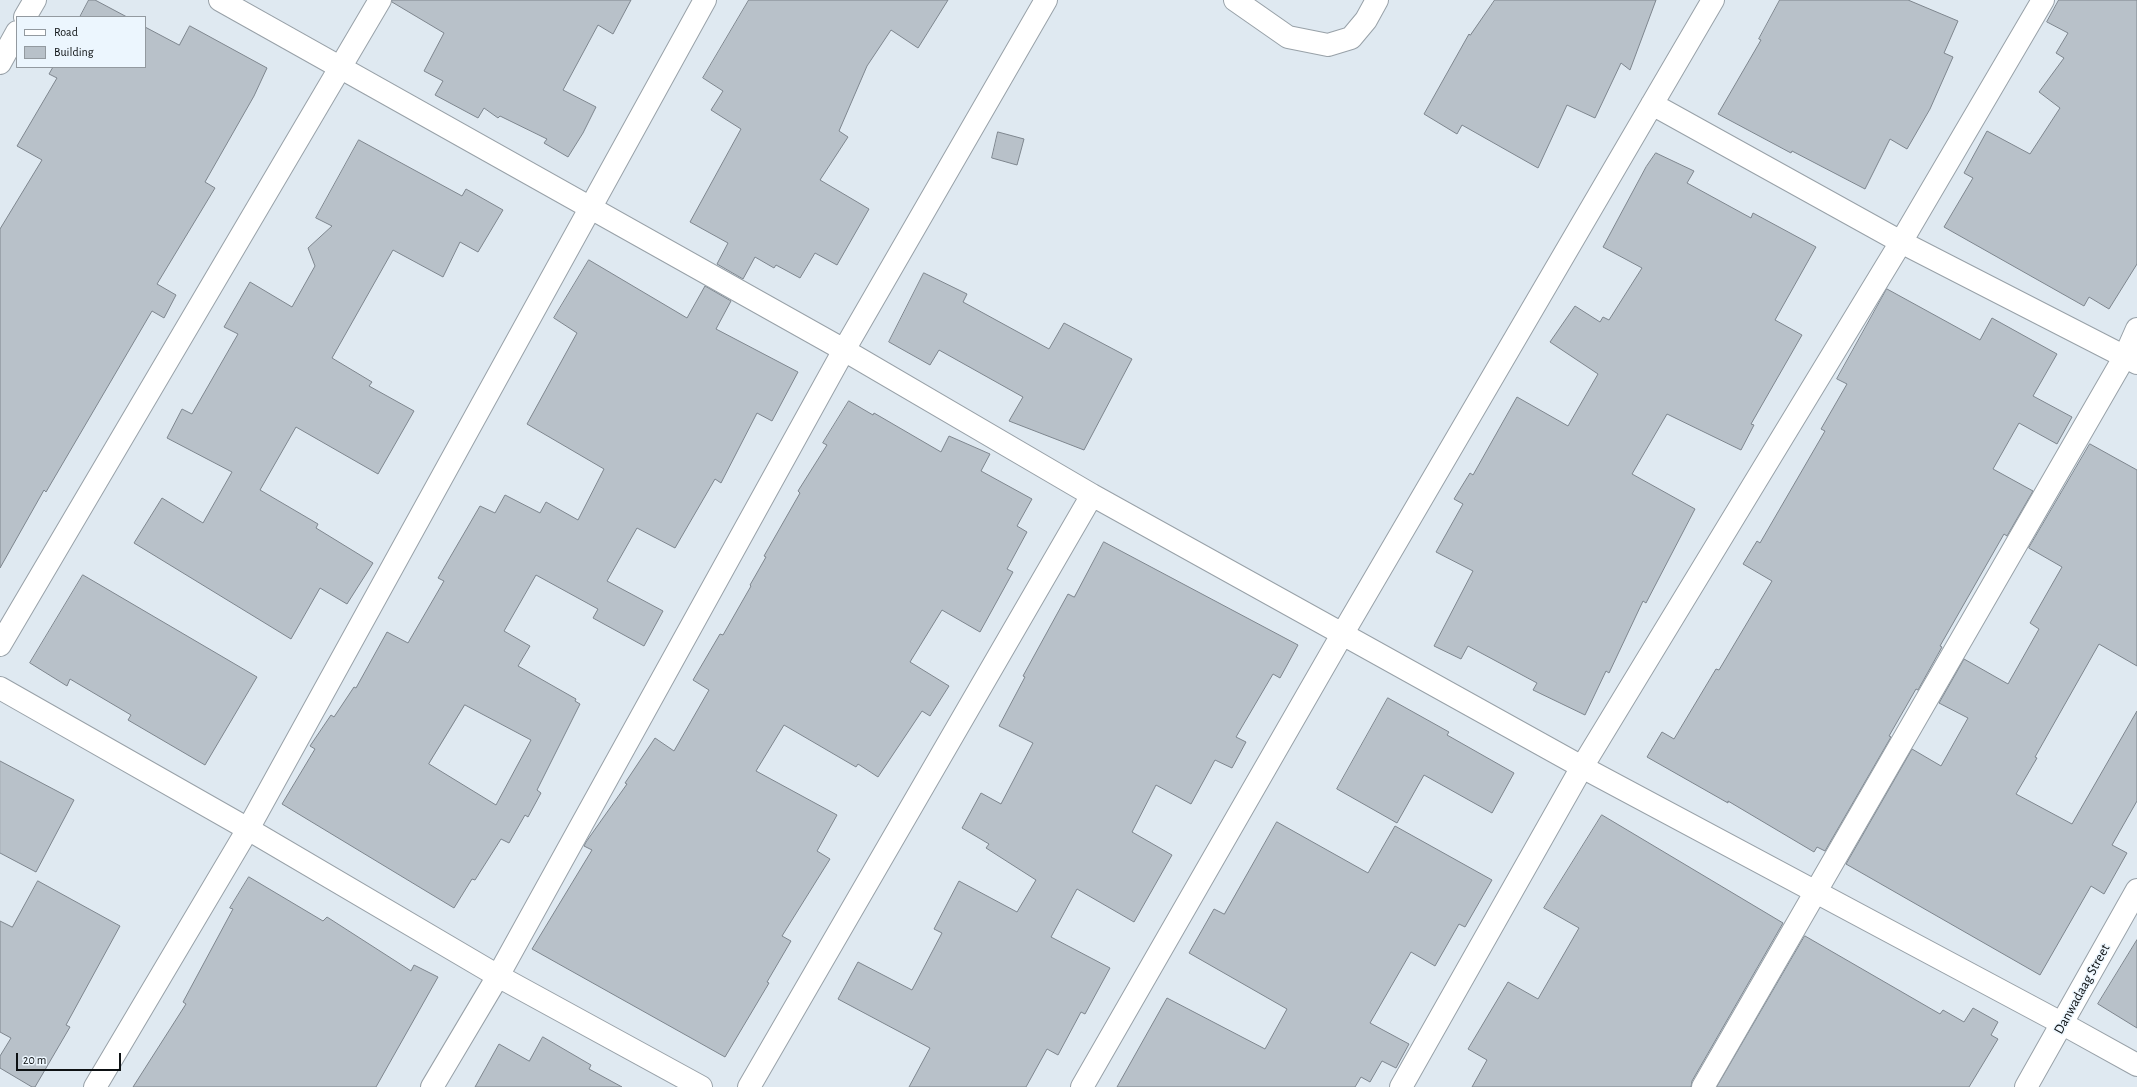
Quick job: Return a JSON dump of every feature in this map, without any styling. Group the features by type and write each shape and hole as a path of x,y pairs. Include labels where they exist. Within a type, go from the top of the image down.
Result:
{"street":[{"path":"26,16 34,0"},
{"path":"220,0 339,68 592,207 844,350 1092,495 1582,767 2137,1065"},
{"path":"0,645 380,0"},
{"path":"95,1087 248,829 705,0"},
{"path":"432,1087 498,976 844,350 1046,0"},
{"path":"1235,0 1288,37 1328,45 1351,38 1366,20 1377,0"},
{"path":"1082,1087 1342,633 1713,0"},
{"path":"1401,1087 1582,767 1901,242 2043,0"},
{"path":"0,63 16,34"},
{"path":"1652,104 1901,242 2131,360"},
{"path":"1703,1087 1814,892 2131,360 2137,329"},
{"path":"749,1087 1092,495"},
{"path":"0,688 248,829 498,976 701,1087"},
{"name":"Danwadaag Street","path":"2026,1087 2063,1024 2137,890"}],"building":[{"path":"89,0 95,0 125,16 81,16"},
{"path":"392,0 631,0 613,34 598,25 563,90 596,107 583,133 568,157 544,143 547,139 500,116 498,118 484,108 478,118 435,95 443,81 424,71 444,33 392,2"},
{"path":"749,0 948,0 918,48 891,30 867,66 839,131 848,137 820,180 869,209 837,265 815,253 800,278 776,265 774,268 755,257 743,279 717,264 728,243 690,222 741,129 711,110 723,91 703,78"},
{"path":"1495,0 1656,0 1630,70 1621,63 1595,118 1567,105 1538,168 1462,125 1457,134 1424,114 1469,34 1470,35"},
{"path":"1780,0 1908,0 1958,21 1944,53 1953,57 1930,109 1907,149 1890,139 1865,189 1792,151 1791,153 1718,114 1761,40 1759,39"},
{"path":"2059,0 2137,0 2137,264 2109,309 2089,297 2084,306 1944,227 1973,178 1964,173 1987,131 2030,154 2060,108 2039,92 2064,58 2056,53 2068,33 2047,22"},
{"path":"190,26 267,68 254,96 205,182 215,188 157,284 176,295 164,318 152,311 46,492 44,490 0,568 0,229 42,160 17,146 57,78 49,74 52,68 146,68 146,28 179,45"},
{"path":"998,132 1024,139 1017,165 992,158"},
{"path":"359,140 462,196 466,189 503,210 478,252 460,242 443,277 393,250 332,358 372,382 369,386 414,411 378,474 296,427 260,490 318,524 316,528 373,563 347,604 320,588 291,639 134,543 162,498 203,523 232,472 167,438 182,409 192,414 238,334 224,327 250,282 292,307 315,266 308,248 332,226 316,218"},
{"path":"1656,153 1694,171 1687,183 1751,218 1753,213 1816,247 1775,320 1802,335 1751,424 1754,425 1741,450 1667,414 1632,474 1695,509 1646,603 1643,601 1609,673 1606,671 1585,715 1533,690 1537,683 1468,646 1461,659 1434,646 1473,571 1436,552 1463,504 1454,499 1470,473 1473,475 1517,397 1568,426 1598,374 1550,342 1575,306 1600,322 1603,317 1609,320 1642,268 1603,247 1646,167"},
{"path":"589,260 687,318 705,286 731,301 716,329 798,372 772,421 757,413 721,483 715,479 675,548 637,528 607,581 663,611 644,646 593,618 598,609 536,575 504,631 530,646 518,666 576,699 575,701 580,704 537,790 541,793 528,817 525,815 509,843 501,839 475,880 472,879 454,908 282,804 315,749 310,746 331,715 334,717 354,687 356,688 387,632 408,643 444,581 438,578 480,506 495,513 505,495 540,513 546,502 578,520 604,469 527,424 577,333 554,318","holes":["465,705 531,740 496,805 429,764"]},
{"path":"924,273 967,294 963,302 1049,349 1064,323 1132,359 1084,450 1009,421 1023,397 939,350 930,365 889,342"},
{"path":"1887,289 1980,340 1992,318 2057,354 2033,396 2072,417 2057,444 2019,423 1993,469 2033,491 2007,536 2004,534 1940,646 1942,647 1918,690 1916,689 1889,736 1891,737 1825,851 1817,847 1814,852 1728,801 1728,803 1647,757 1662,732 1674,739 1716,669 1719,670 1772,581 1743,564 1757,541 1760,543 1825,431 1821,429 1847,384 1837,379"},
{"path":"849,401 873,415 874,413 941,452 949,436 990,454 981,471 1032,499 1017,526 1027,532 1007,569 1013,572 980,632 942,610 910,662 949,686 930,716 922,711 878,777 858,764 856,767 784,725 756,771 837,815 817,851 830,859 782,936 791,941 767,982 769,983 725,1057 532,949 592,850 584,846 586,842 627,784 625,783 655,738 674,751 709,690 693,680 720,634 723,635 751,586 750,585 766,557 764,556 800,493 798,491 827,445 823,443"},
{"path":"2090,444 2137,470 2137,666 2099,644 2035,757 2037,758 2016,794 2072,824 2137,711 2137,801 2112,845 2127,853 2104,894 2091,886 2040,975 1846,864 1912,749 1941,766 1968,718 1939,703 1964,659 2008,684 2039,629 2030,623 2062,567 2029,548"},
{"path":"1104,542 1298,645 1280,678 1273,674 1236,737 1246,742 1232,768 1215,760 1191,804 1156,785 1132,832 1172,855 1134,922 1077,889 1051,937 1110,968 1085,1014 1081,1012 1058,1055 1047,1049 1026,1087 909,1087 930,1048 838,999 858,962 912,990 942,933 934,929 959,881 1017,912 1036,880 986,848 989,844 962,828 981,793 1001,804 1033,743 999,726 1025,677 1023,676 1068,594 1074,597"},
{"path":"83,575 257,677 205,765 128,720 131,715 70,679 67,686 30,663"},
{"path":"1388,698 1449,732 1447,735 1514,773 1492,813 1424,775 1397,823 1337,789"},
{"path":"0,761 74,800 36,872 0,853"},
{"path":"1602,815 1783,923 1692,1081 1691,1087 1472,1087 1487,1060 1468,1049 1508,982 1538,999 1579,928 1544,908"},
{"path":"1277,822 1368,873 1395,826 1492,880 1465,927 1459,924 1435,966 1411,952 1370,1023 1409,1044 1396,1068 1382,1061 1370,1082 1361,1077 1355,1087 1117,1087 1167,998 1265,1049 1287,1009 1189,953 1214,909 1224,914"},
{"path":"249,877 323,921 327,917 411,971 414,965 438,977 376,1087 133,1087 186,1004 183,1002 233,909 230,908"},
{"path":"38,881 120,926 66,1025 70,1027 35,1087 32,1087 0,1068 0,1056 11,1038 0,1032 0,921 12,927"},
{"path":"1805,936 1940,1014 1943,1010 1964,1022 1973,1008 1998,1022 1991,1035 1998,1039 1969,1087 1717,1087"},
{"path":"2137,940 2137,1028 2098,1004"},
{"path":"543,1037 591,1065 589,1069 622,1087 475,1087 499,1044 529,1061"}]}
